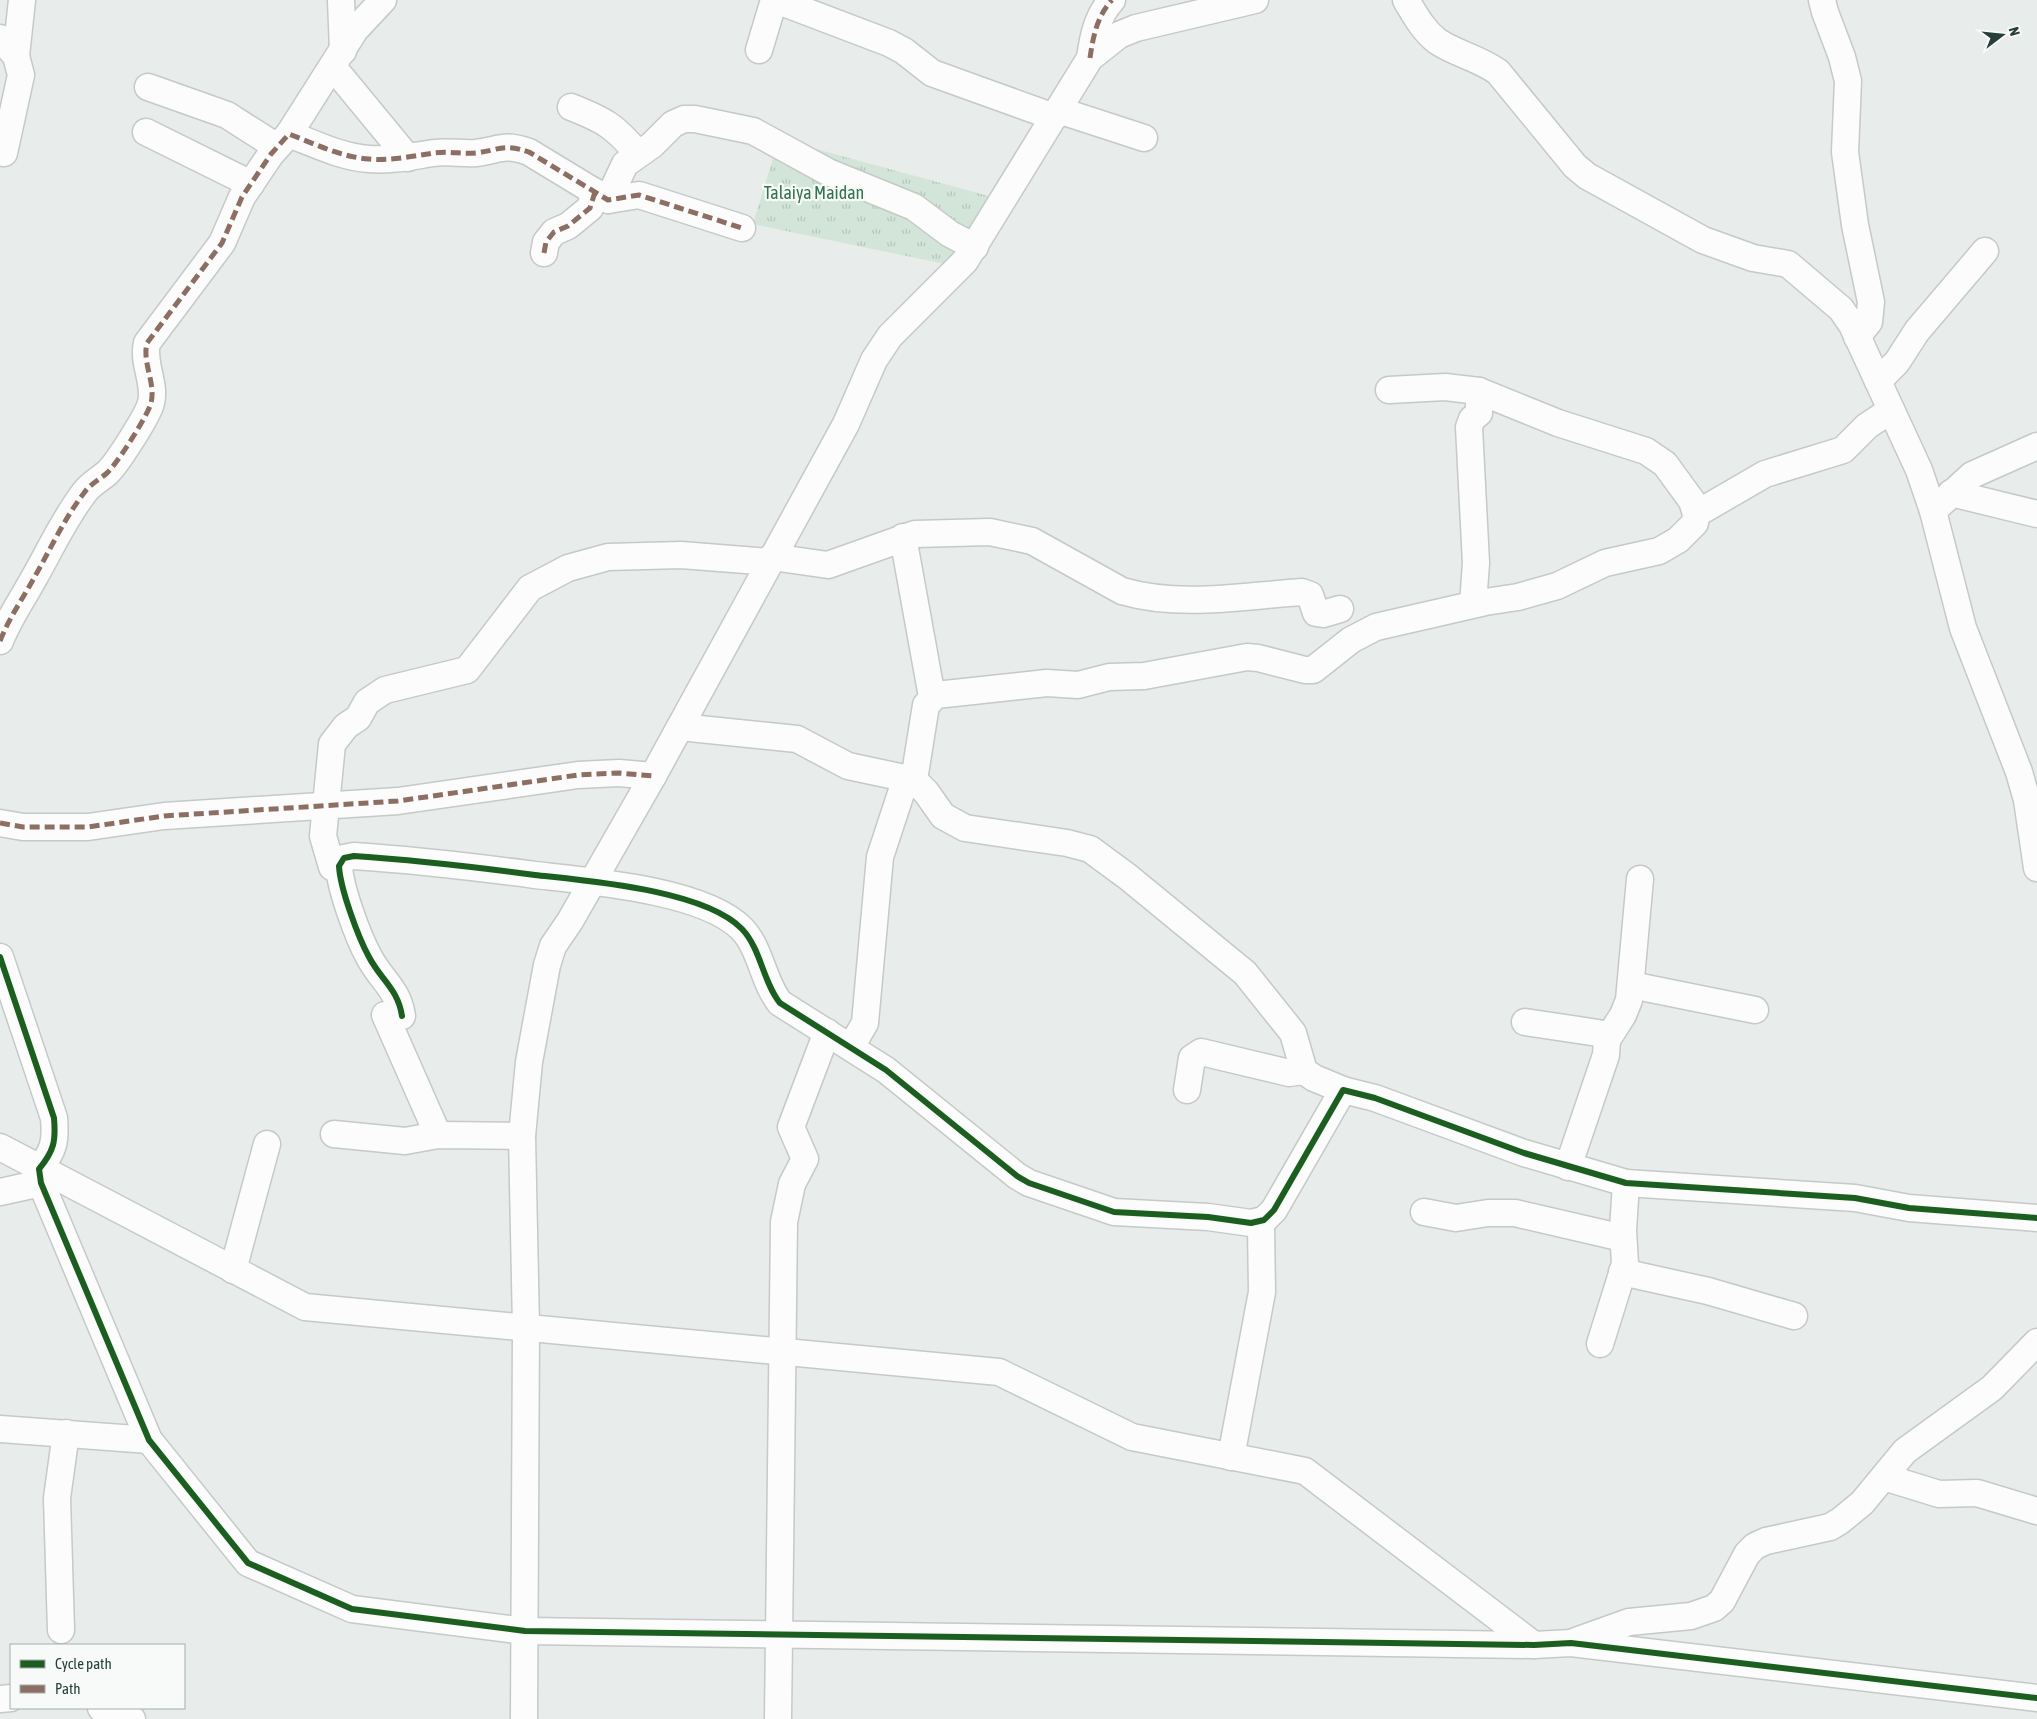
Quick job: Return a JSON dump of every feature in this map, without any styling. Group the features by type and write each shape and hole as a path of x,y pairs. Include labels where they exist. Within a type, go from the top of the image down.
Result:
{"street":[{"path":"4,153 21,75 8,47 22,0"},
{"path":"341,0 338,59 408,158"},
{"path":"0,641 8,618 28,589 73,509 89,486 108,472 118,460 147,410 152,393 145,353 147,343 222,243 242,197 338,59 355,30 383,0"},
{"path":"759,50 775,0 889,43 932,73 1056,113 1144,138"},
{"path":"1090,58 1092,38 1100,18 1112,0"},
{"path":"524,1719 526,1328 522,1136 526,1082 547,965 553,946 653,776 846,424 874,360 885,344 927,298 958,270 975,246 1090,58 1119,35 1136,28 1255,0"},
{"path":"1406,0 1422,26 1438,41 1489,65 1498,72 1575,166 1587,176 1698,238 1754,258 1788,264 1841,309 1857,337 1919,470 1942,502 1963,628 2019,772 2027,800 2037,868"},
{"path":"1822,0 1824,12 1842,57 1848,81 1845,152 1855,225 1871,302 1869,322 1857,337"},
{"path":"148,87 227,115 283,140 356,158 371,160 408,158 435,153 478,153 504,146 516,148 529,152 602,196 639,195 742,228"},
{"path":"572,106 605,121 621,133 638,154"},
{"path":"544,254 546,242 554,232 568,226 590,208 602,196 626,164 652,146 673,124 684,119 695,119 753,131 828,172 914,207 950,234 975,246"},
{"path":"146,132 251,184"},
{"path":"1878,382 1897,362 1917,331 1985,251"},
{"path":"851,1047 865,1023 880,857 910,779 926,705 932,697 1047,683 1078,685 1109,677 1152,675 1247,657 1305,670 1313,670 1351,640 1376,627 1473,604 1518,597 1557,586 1605,564 1659,551 1687,533 1695,523 1696,514 1692,501 1665,464 1646,450 1558,423 1479,391 1445,387 1389,390"},
{"path":"1473,604 1476,563 1469,427 1472,419 1479,413 1479,391"},
{"path":"1696,514 1765,474 1843,450 1872,422 1891,410"},
{"path":"1942,502 1972,475 2037,446"},
{"path":"1942,502 2037,514"},
{"path":"332,867 323,836 332,744 346,726 358,718 367,702 385,690 467,670 530,588 568,568 608,557 680,555 771,559 828,565 903,537 927,532 990,532 1032,541 1122,591 1135,594 1166,599 1201,599 1302,592 1310,595 1316,613 1323,614 1340,609"},
{"path":"903,537 932,697"},
{"path":"680,727 797,739 848,766 910,779 926,792 943,816 965,828 1068,842 1098,854 1245,972 1293,1033 1304,1071"},
{"path":"0,823 23,827 88,827 164,816 398,802 578,775 620,772 653,776"},
{"path":"438,1135 393,1016 400,1000 377,970 362,942 340,879 339,866 344,858 354,856 451,864 592,882 631,888 694,903 726,918 742,929 750,941 773,994 780,1003 886,1070 1017,1176 1029,1183 1114,1212 1208,1217 1251,1224 1264,1220"},
{"path":"1568,1167 1606,1055 1607,1040 1623,1015 1631,985 1640,879"},
{"path":"0,957 54,1118 56,1140 40,1176 0,1192"},
{"path":"1631,985 1755,1010"},
{"path":"1525,1022 1598,1033 1604,1035 1607,1040"},
{"path":"778,1719 784,1352 784,1222 792,1184 805,1159 791,1127 827,1032"},
{"path":"1187,1090 1192,1058 1201,1052 1289,1072 1304,1071 1314,1078 1343,1090 1375,1098 1524,1153 1626,1184 1855,1198 1909,1208 2037,1218"},
{"path":"1231,1457 1262,1292 1261,1226 1274,1210 1343,1090"},
{"path":"334,1134 405,1142 438,1135 522,1136"},
{"path":"233,1270 267,1144"},
{"path":"0,1147 40,1176 305,1307 999,1372 1132,1437 1305,1471 1534,1645"},
{"path":"40,1176 149,1440 248,1563 352,1609 525,1631 1534,1645 1582,1644 2037,1698"},
{"path":"1600,1344 1626,1253 1623,1238 1626,1184"},
{"path":"1424,1212 1456,1218 1488,1213 1515,1213 1623,1238"},
{"path":"1622,1272 1708,1292 1794,1316"},
{"path":"1582,1644 1629,1622 1691,1616 1714,1608 1722,1601 1747,1554 1756,1546 1766,1541 1830,1527 1862,1503 1905,1451 2004,1378 2037,1342"},
{"path":"0,1429 149,1440"},
{"path":"61,1630 57,1498 66,1433"},
{"path":"1884,1477 1939,1494 1977,1493 2037,1511"},
{"path":"104,1709 132,1719"}],"green space":[{"name":"Talaiya Maidan","path":"779,139 996,198 945,264 753,224"}],"marked path":[{"path":"1090,58 1099,20 1112,0"},
{"path":"0,641 70,513 86,490 107,473 118,460 149,409 152,388 146,358 147,343 222,243 242,197 271,154 289,134 338,153 369,159 394,159 439,152 476,153 502,148 520,149 529,152 608,200 639,195 742,228"},
{"path":"544,253 546,242 554,232 568,226 590,208 595,192"},
{"path":"0,823 23,827 88,827 164,816 398,801 578,775 619,773 653,776"}],"cycle path":[{"path":"402,1016 397,999 369,957 355,925 340,875 339,866 344,858 354,856 399,860 585,880 674,896 701,905 724,916 742,929 754,946 774,995 780,1003 886,1070 1017,1176 1029,1183 1114,1212 1208,1217 1251,1223 1264,1220 1274,1210 1343,1090 1375,1098 1524,1153 1626,1183 1855,1198 1909,1208 2037,1218"},
{"path":"0,957 54,1118 55,1133 53,1145 48,1157 39,1169 41,1183 149,1440 248,1563 352,1609 525,1631 1534,1645 1571,1643 2037,1698"}]}
